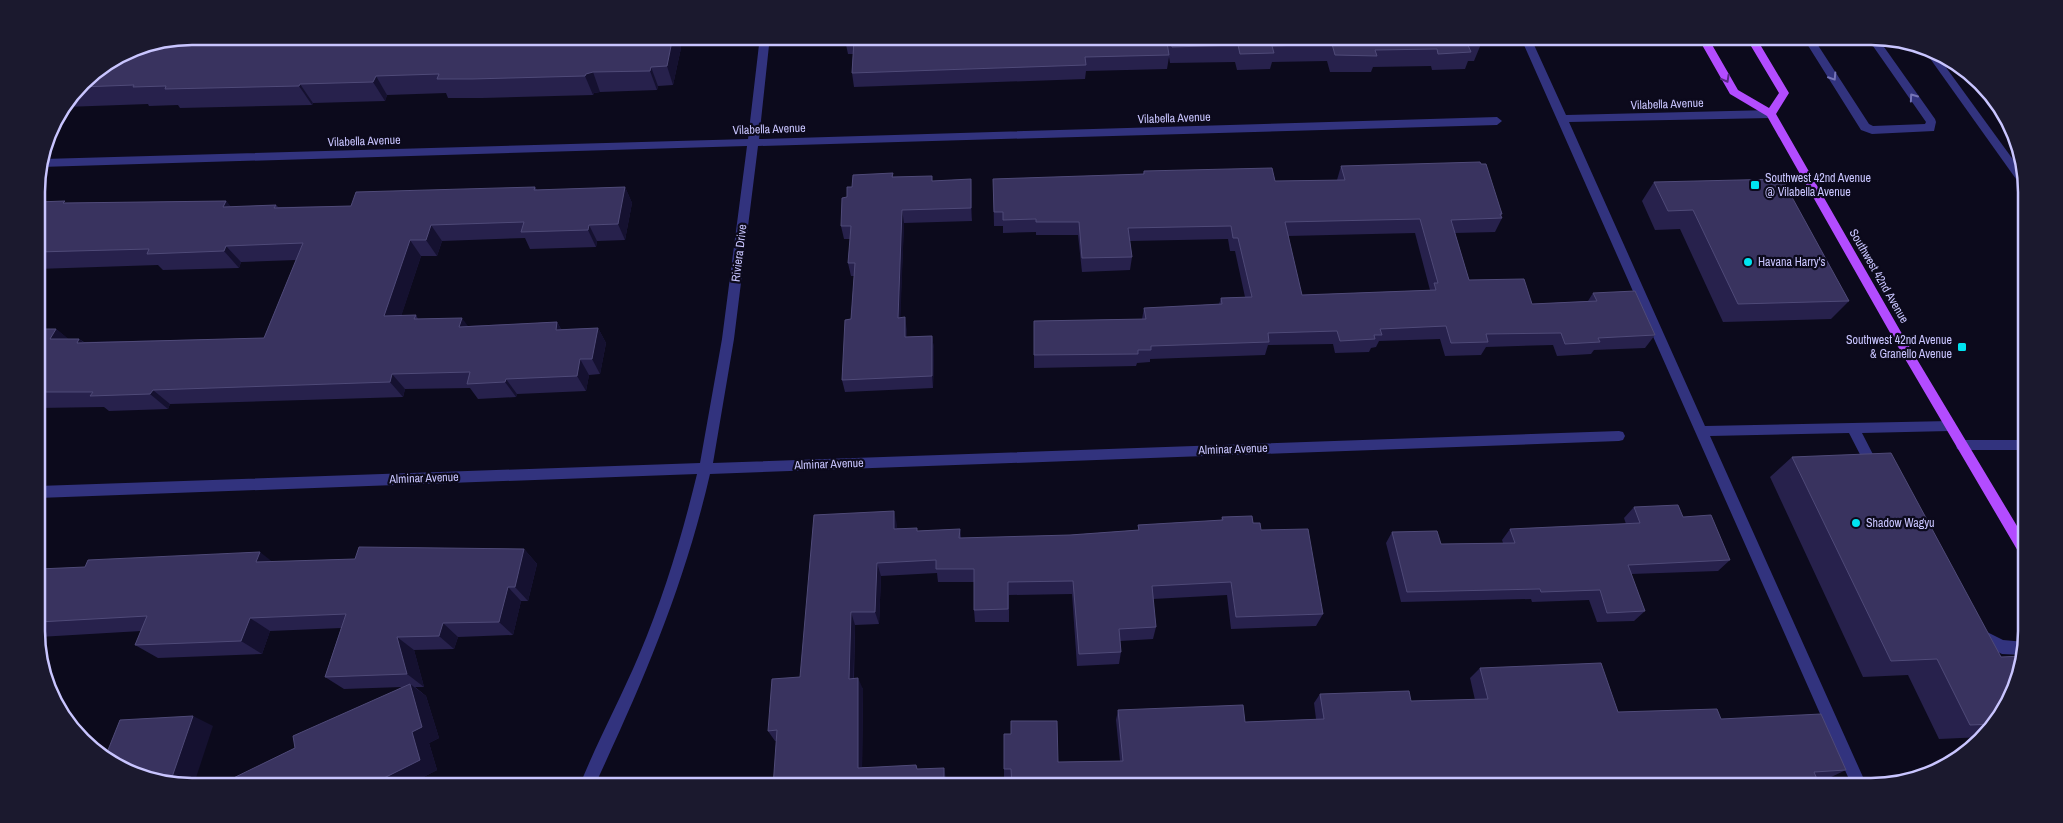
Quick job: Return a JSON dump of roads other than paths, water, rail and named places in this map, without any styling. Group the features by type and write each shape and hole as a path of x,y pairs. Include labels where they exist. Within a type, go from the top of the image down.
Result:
{"main road":[{"name":"Southwest 42nd Avenue","path":"1707,45 1734,92 1770,114 2018,540"},
{"path":"1755,45 1784,93 1770,114"}],"street":[{"name":"Riviera Drive","path":"590,778 656,631 688,535 704,468 718,401 733,306 764,45"},
{"path":"1529,45 1564,119 1856,778"},
{"path":"1813,45 1865,127 1872,130 1930,128 1931,122 1878,45"},
{"path":"1936,60 2017,172"},
{"name":"Vilabella Avenue","path":"1564,119 1770,114"},
{"name":"Vilabella Avenue","path":"48,163 1497,121"},
{"path":"1703,431 1950,426"},
{"path":"1853,428 1881,481"},
{"name":"Alminar Avenue","path":"45,492 1619,436"},
{"path":"1962,445 2018,445"},
{"path":"1962,626 2002,647 2017,648"}],"place":[{"name":"Southwest 42nd Avenue @ Vilabella Avenue","path":"1755,185"},
{"name":"Havana Harry's","path":"1748,262"},
{"name":"Southwest 42nd Avenue & Granello Avenue","path":"1962,347"},
{"name":"Shadow Wagyu","path":"1856,523"}]}
